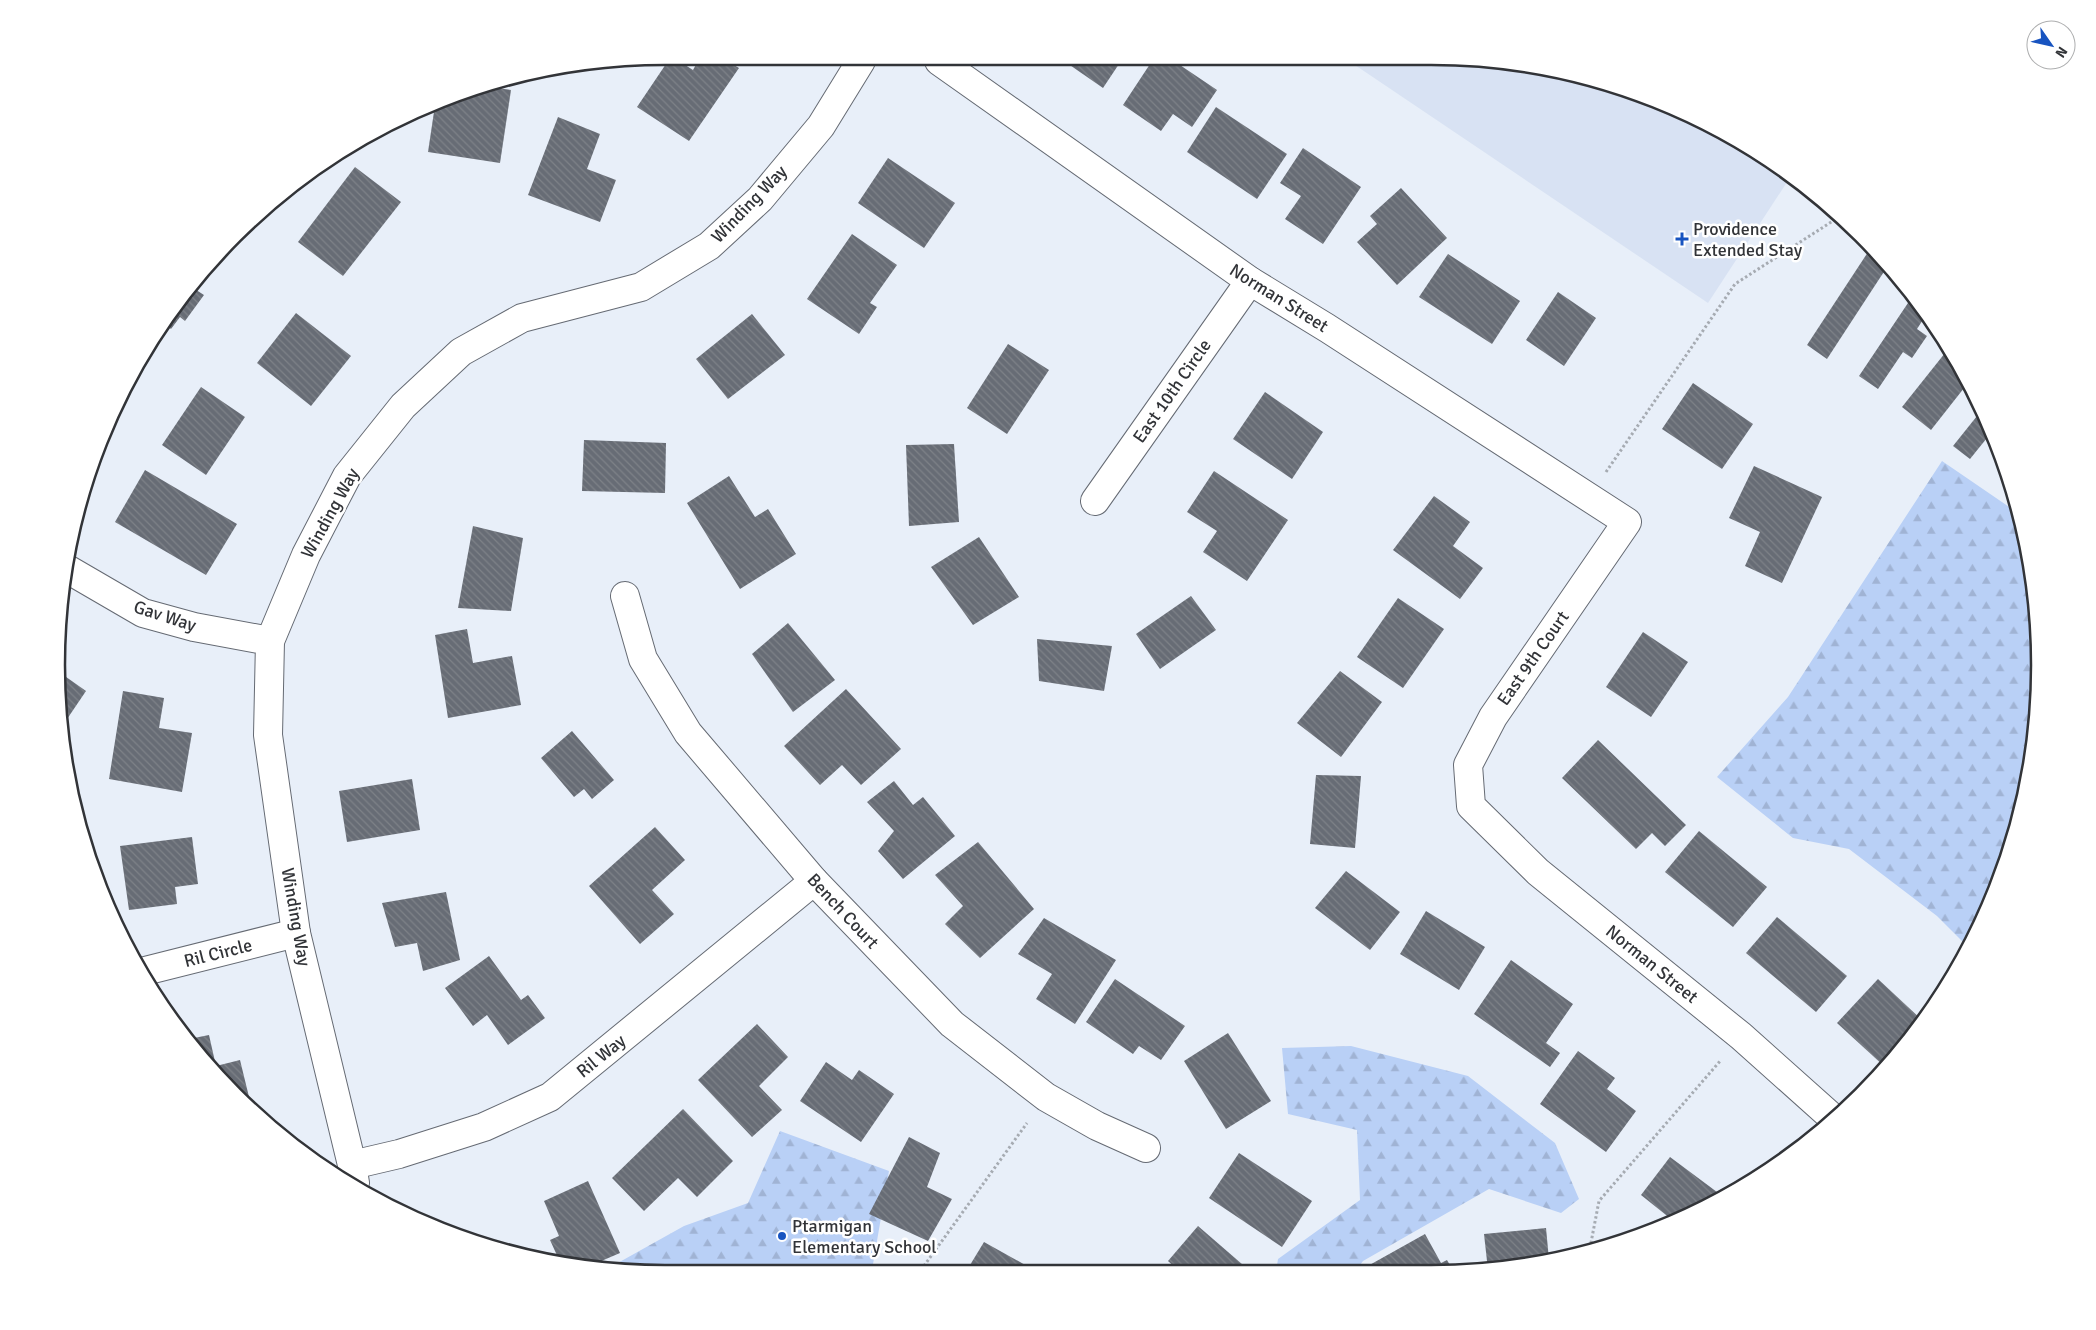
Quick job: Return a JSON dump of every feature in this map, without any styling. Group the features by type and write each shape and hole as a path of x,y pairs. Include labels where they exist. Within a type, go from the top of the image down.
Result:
{"street":[{"name":"Winding Way","path":"353,1174 296,933 268,735 270,641 306,555 347,476 403,406 461,352 522,318 640,287 709,246 760,199 821,126 859,65"},
{"name":"Norman Street","path":"943,65 1250,281 1590,496 1627,522"},
{"name":"East 10th Circle","path":"1094,501 1250,281"},
{"name":"East 9th Court","path":"1471,806 1468,765 1493,717 1627,522"},
{"name":"Gav Way","path":"73,572 143,613 194,627 270,641"},
{"name":"Bench Court","path":"625,596 643,659 688,733 814,881 952,1024 1046,1097 1097,1126 1146,1148"},
{"name":"Norman Street","path":"1471,806 1538,872 1741,1036 1829,1114"},
{"name":"Ril Way","path":"353,1174 399,1154 484,1127 550,1097 814,881"},
{"name":"Ril Circle","path":"148,970 296,933"}],"path":[{"path":"1590,496 1735,284 1834,220"},
{"path":"1591,1243 1599,1201 1741,1036"},
{"path":"925,1265 1046,1097"}],"shaded area":[{"name":"Providence Extended Stay","path":"1355,65 1470,66 1509,70 1586,85 1661,111 1731,145 1764,166 1787,182 1708,303"}],"green space":[{"path":"1942,461 2010,508 2026,587 2030,626 2030,704 2026,743 2011,820 1999,858 1985,895 1963,942 1937,916 1849,849 1793,838 1717,777 1788,697"},
{"path":"1351,1046 1468,1076 1555,1143 1579,1199 1561,1213 1489,1189 1363,1261 1360,1265 1277,1265 1278,1259 1360,1200 1357,1130 1288,1114 1282,1048"},
{"path":"780,1131 889,1171 873,1265 665,1265 618,1263 684,1226 748,1203"}],"building":[{"path":"665,65 685,65 693,70 696,65 734,65 739,68 689,141 637,107"},
{"path":"1070,65 1118,65 1103,88"},
{"path":"1149,65 1180,65 1217,90 1192,127 1173,114 1161,131 1123,105"},
{"path":"499,88 511,90 500,163 428,152 434,111"},
{"path":"1216,107 1287,154 1257,199 1187,152"},
{"path":"558,117 600,134 587,169 616,180 600,222 528,195"},
{"path":"1303,148 1361,187 1323,244 1285,219 1301,196 1280,183"},
{"path":"888,158 955,203 924,248 858,203"},
{"path":"355,167 401,202 343,276 298,242"},
{"path":"1401,188 1447,238 1397,285 1357,242 1377,224 1370,216"},
{"path":"852,234 897,265 870,303 877,307 859,334 807,299"},
{"path":"1867,253 1884,272 1827,359 1807,345"},
{"path":"1448,254 1520,301 1492,344 1419,297"},
{"path":"197,290 204,295 185,321 180,317 171,329 169,328"},
{"path":"1558,292 1596,318 1564,366 1526,340"},
{"path":"1909,302 1922,321 1917,329 1927,336 1912,358 1903,352 1878,389 1859,376"},
{"path":"296,313 351,356 311,406 257,363"},
{"path":"752,314 785,355 728,399 696,359"},
{"path":"1008,344 1049,370 1007,434 967,408"},
{"path":"1944,354 1963,389 1931,430 1902,407"},
{"path":"1693,383 1753,424 1722,469 1662,429"},
{"path":"201,387 245,417 206,475 162,445"},
{"path":"1265,392 1323,432 1292,479 1233,439"},
{"path":"1977,417 1986,439 1970,459 1953,446"},
{"path":"584,440 666,443 665,493 582,491"},
{"path":"954,444 959,522 909,526 906,445"},
{"path":"1754,466 1822,497 1782,583 1745,566 1760,532 1729,518"},
{"path":"145,470 237,524 206,575 115,522"},
{"path":"1214,471 1288,520 1247,581 1203,552 1217,531 1187,512"},
{"path":"729,476 755,517 768,509 796,554 740,589 687,503"},
{"path":"1434,496 1470,522 1453,546 1483,568 1460,599 1393,550"},
{"path":"473,526 523,538 511,611 458,608"},
{"path":"979,537 1019,597 973,625 931,567"},
{"path":"1191,596 1216,630 1160,669 1136,634"},
{"path":"1398,598 1444,629 1403,688 1357,657"},
{"path":"788,623 835,680 793,712 752,654"},
{"path":"467,629 473,663 512,656 521,705 448,718 435,635"},
{"path":"1643,632 1688,662 1651,717 1606,687"},
{"path":"1037,639 1112,646 1104,691 1039,681"},
{"path":"1340,671 1382,702 1341,757 1297,723"},
{"path":"65,676 86,691 67,718"},
{"path":"846,689 901,749 861,785 842,765 820,785 784,746"},
{"path":"123,691 164,698 159,728 192,733 182,792 109,779"},
{"path":"572,731 614,780 592,799 584,789 574,797 541,758"},
{"path":"1598,740 1686,825 1665,846 1652,833 1636,849 1562,778"},
{"path":"1316,775 1361,776 1355,848 1310,844"},
{"path":"412,779 420,830 347,842 339,791"},
{"path":"894,781 913,805 923,797 955,836 903,879 878,851 894,831 867,802"},
{"path":"655,827 685,860 652,890 674,914 640,944 589,886"},
{"path":"1699,831 1767,887 1733,927 1665,872"},
{"path":"192,837 198,884 175,887 177,904 129,910 120,846"},
{"path":"978,842 1034,909 980,958 945,924 963,906 935,875"},
{"path":"1346,871 1400,912 1370,950 1315,908"},
{"path":"446,892 460,960 423,971 417,943 395,947 382,903"},
{"path":"1426,911 1485,947 1459,990 1400,954"},
{"path":"1777,917 1847,976 1816,1012 1746,953"},
{"path":"1044,918 1116,960 1075,1024 1036,999 1052,974 1018,954"},
{"path":"489,956 521,1000 528,995 545,1018 508,1045 487,1015 473,1026 445,988"},
{"path":"1511,960 1573,1004 1546,1043 1560,1053 1550,1067 1474,1014"},
{"path":"1115,979 1185,1026 1161,1060 1139,1046 1133,1054 1086,1022"},
{"path":"1878,979 1917,1016 1880,1063 1837,1023"},
{"path":"757,1024 788,1057 759,1086 782,1110 752,1137 698,1080"},
{"path":"1228,1033 1271,1101 1226,1129 1184,1061"},
{"path":"209,1035 215,1062 214,1061 195,1038"},
{"path":"1578,1051 1615,1078 1607,1089 1636,1111 1606,1152 1540,1104"},
{"path":"240,1060 249,1097 218,1065"},
{"path":"826,1062 852,1080 859,1070 894,1094 861,1142 800,1101"},
{"path":"683,1109 733,1161 697,1197 678,1178 644,1211 612,1178"},
{"path":"909,1137 940,1153 927,1187 952,1199 928,1241 869,1214"},
{"path":"1239,1153 1312,1201 1282,1247 1209,1198"},
{"path":"1670,1157 1717,1192 1667,1216 1641,1195"},
{"path":"588,1181 620,1253 600,1261 557,1255 550,1240 559,1236 544,1201"},
{"path":"1198,1226 1243,1265 1172,1265 1168,1261"},
{"path":"1546,1228 1548,1253 1487,1262 1484,1234"},
{"path":"1425,1234 1441,1263 1447,1260 1450,1265 1431,1265 1370,1265"},
{"path":"984,1242 1025,1265 970,1265"}],"place":[{"name":"Providence Extended Stay","path":"1682,239"},
{"name":"Ptarmigan Elementary School","path":"782,1236"}]}
